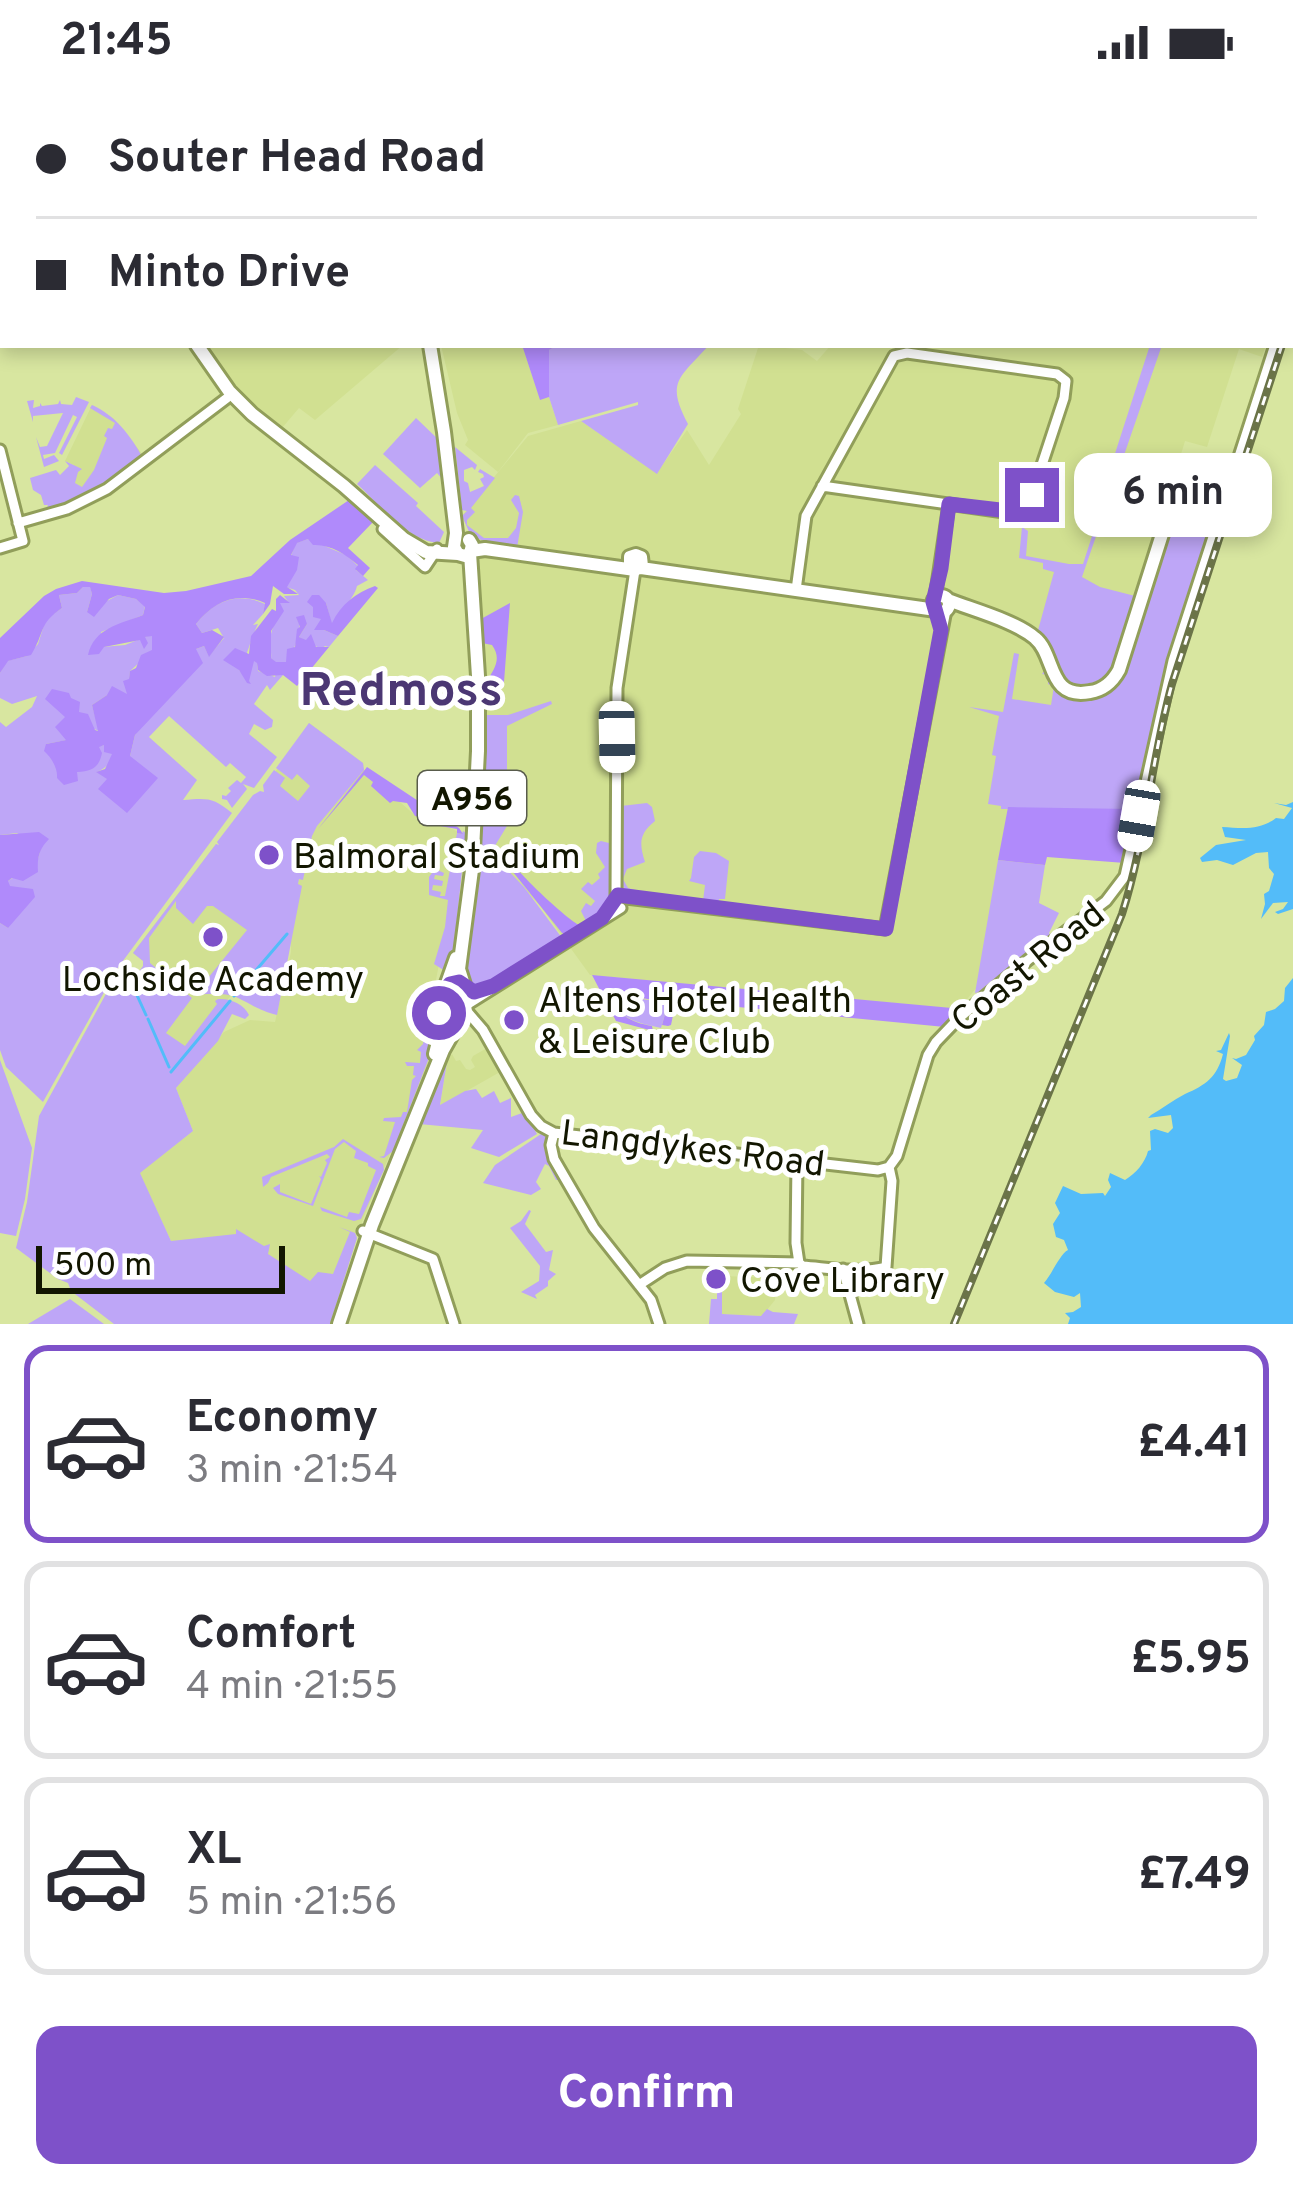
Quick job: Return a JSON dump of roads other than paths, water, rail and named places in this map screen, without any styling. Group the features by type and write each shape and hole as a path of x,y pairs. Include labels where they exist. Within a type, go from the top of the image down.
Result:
{"main road":[{"path":"199,348 252,414 404,539 435,551 491,549 914,606 968,609 1040,642 1053,674 1077,692 1096,691 1119,670 1176,490 1196,479 1228,486"},
{"name":"A956","path":"366,1232 465,1008 459,969 472,870 477,652 433,348"},
{"name":"A956","path":"336,1324 438,1045 439,1005 456,958 473,759 463,547"},
{"path":"446,987 454,982 464,986"},
{"path":"439,1023 445,1028 457,1026"}],"street":[{"path":"199,348 227,398 345,493 425,567 435,551"},
{"name":"Coast Road","path":"640,1285 665,1268 687,1261 886,1268 889,1167 897,1156 922,1070 936,1042 1028,960 1106,902 1125,876 1173,661 1274,348"},
{"path":"796,590 806,516 822,486 891,359 897,354 1057,374 1067,385 1025,508 1011,512 822,486"},
{"path":"18,523 67,509 107,489 227,398"},
{"path":"0,450 23,541 0,548"},
{"path":"465,1008 621,901 886,929 941,630 939,578 949,504"},
{"path":"621,901 616,879 617,688 635,565"},
{"path":"464,986 474,992 493,986"},
{"name":"Langdykes Road","path":"465,1008 482,1028 531,1115 554,1133 878,1170 889,1167"},
{"path":"457,1026 482,1028"},
{"path":"554,1133 553,1156 600,1237 651,1300 659,1324"},
{"path":"797,1161 799,1263"},
{"path":"366,1232 433,1259 454,1324"},
{"path":"843,1270 858,1324"}],"water":[{"path":"1293,802 1293,909 1278,914 1275,912 1288,902 1273,903 1261,919 1264,894 1274,874 1268,852 1233,865 1200,858 1216,845 1246,840 1225,837 1222,827 1250,828 1284,819 1292,808 1274,803"},
{"path":"1293,978 1293,1324 1068,1324 1065,1313 1081,1307 1080,1293 1074,1297 1055,1292 1044,1283 1068,1250 1064,1240 1056,1237 1053,1224 1060,1213 1055,1203 1063,1186 1081,1194 1105,1196 1111,1187 1110,1173 1125,1180 1133,1174 1151,1150 1150,1131 1168,1133 1173,1128 1171,1115 1148,1118 1210,1079 1223,1054 1216,1051 1229,1033 1223,1079 1237,1078 1242,1065 1232,1058 1246,1055 1264,1025 1266,1012 1284,1001 1285,988"}],"waterway":[{"path":"234,996 287,934"},
{"path":"130,980 146,1015"},
{"path":"171,1072 230,1001"},
{"path":"148,1019 169,1067"}],"railway":[{"path":"954,1324 1122,914 1172,684 1281,348"}],"place":[{"name":"Balmoral Stadium","path":"269,855"},
{"name":"Lochside Academy","path":"213,937"},
{"name":"Altens Hotel Health & Leisure Club","path":"514,1020"},
{"name":"Cove Library","path":"716,1279"}],"district":[{"name":"Redmoss","path":"401,688"}]}
